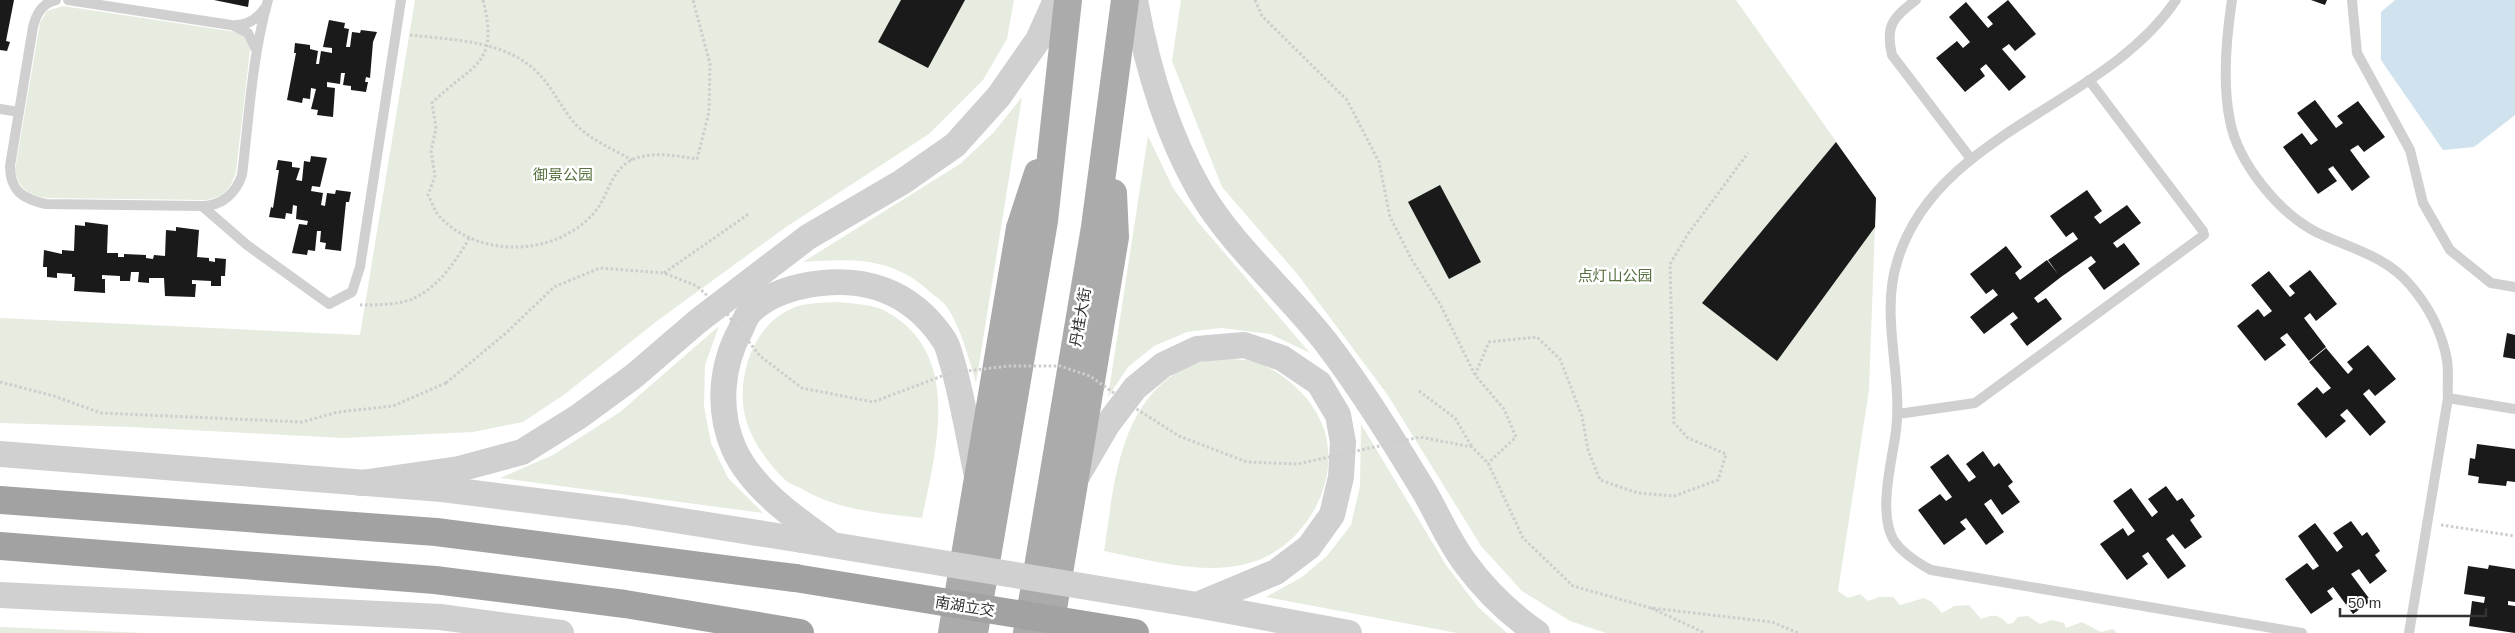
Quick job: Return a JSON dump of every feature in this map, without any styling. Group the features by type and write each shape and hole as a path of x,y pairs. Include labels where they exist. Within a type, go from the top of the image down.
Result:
{"highway":[{"name":"南湖立交","path":"0,500 436,532 795,578 1135,633"},
{"path":"0,546 435,580 625,604 793,632"}],"main road":[{"path":"974,633 1044,221 1068,0"},
{"name":"丹桂大街","path":"1027,633 1096,227 1125,0"},
{"path":"952,633 1020,228 1054,122"},
{"path":"1049,633 1115,237 1109,123"}],"street":[{"path":"361,483 459,469 522,452 578,417 634,376 698,321 808,237 902,182 955,145 999,96 1038,40 1056,0"},
{"path":"1135,0 1142,38 1156,92 1176,145 1201,192 1239,244 1325,341 1376,415 1465,564 1511,614 1537,633"},
{"path":"831,545 789,514 754,479 734,449 724,414 724,377 732,345 749,313 782,291 825,282 862,283 890,291 922,312 946,342 959,387 978,480"},
{"path":"1075,480 1107,425 1135,388 1163,365 1197,349 1244,345 1282,358 1319,383 1338,415 1343,442 1341,477 1332,515 1309,547 1276,572 1197,606"},
{"path":"0,454 442,489 625,512 1197,606 1349,633"},
{"path":"0,595 292,608 440,617 561,633"},
{"path":"292,608 374,627 389,633"}],"lane":[{"path":"56,0 46,4 35,18 10,176 15,189 28,199 46,204 202,206 215,204 226,198 240,181 255,57 268,2"},
{"path":"68,0 239,26 252,21 262,12 268,2"},
{"path":"202,206 247,245 329,304 352,292 358,281 402,0"},
{"path":"1916,0 1898,13 1891,25 1888,39 1892,55 1971,159"},
{"path":"2176,0 2163,18 2130,50 2089,80 1971,159 1929,200 1910,228 1896,262 1892,294 1891,334 1898,414 1886,504 1888,522 1893,540 1931,570 2302,633"},
{"path":"2232,0 2226,71 2230,122 2242,154 2259,183 2284,208 2314,230 2371,255 2388,265 2410,284 2440,332 2447,362 2448,398 2409,633"},
{"path":"2352,0 2356,53 2410,150 2423,203 2436,227 2450,250 2491,283 2515,287"},
{"path":"230,25 244,29 251,36 255,57"},
{"path":"1898,414 1975,403 2204,235 2204,230 2089,80"},
{"path":"0,109 19,112"},
{"path":"2448,398 2515,409"}],"path":[{"path":"483,0 488,20 487,45 481,62 448,87 432,103 436,128 431,151 435,176 428,195 439,217 456,232 485,244 516,248 549,243 575,230 595,212 616,172 632,160 649,155 669,154 697,159 709,112 710,64 693,0"},
{"path":"1255,0 1262,16 1347,100 1379,162 1390,217 1412,260 1440,304 1475,375 1504,409 1516,437 1488,463"},
{"path":"396,33 487,45 536,70 553,91 572,122 597,140 632,160"},
{"path":"1475,375 1489,342 1538,337 1560,359 1582,416 1588,450 1600,480 1638,493 1674,496 1718,480 1726,454 1688,438 1674,423 1670,264 1688,234 1748,153"},
{"path":"664,273 750,213"},
{"path":"329,304 382,305 418,297 448,270 470,237"},
{"path":"0,382 54,396 101,413 302,422 338,412 393,406 446,383 506,333 554,287 600,268 664,273 697,286 727,314 760,356 802,388 873,402 950,373 1009,366 1060,366 1090,376 1179,436 1247,462 1297,464 1420,437 1472,447"},
{"path":"1419,391 1455,418 1472,447 1488,463 1523,538 1573,586 1651,608 1705,633"},
{"path":"2428,523 2515,536"},
{"path":"1651,608 1772,622 1798,633"}],"green space":[{"name":"御景公园","path":"415,0 1014,0 1007,39 983,80 929,134 786,227 657,321 565,394 523,422 473,432 343,438 132,427 0,423 0,318 360,335"},
{"name":"点灯山公园","path":"1181,0 1736,0 1876,198 1869,390 1838,591 1848,598 1860,594 1868,601 1879,597 1893,597 1900,605 1924,598 1932,602 1942,613 1954,606 1969,605 1981,619 1996,616 2008,624 2013,623 2018,617 2028,616 2040,624 2052,620 2064,623 2066,628 2082,622 2101,632 2113,629 2117,633 1606,633 1570,621 1522,591 1481,546 1387,394 1298,275 1222,187 1172,61"},
{"path":"63,6 236,32 245,37 250,50 236,171 230,186 223,194 207,200 48,198 30,193 22,186 15,170 40,23 47,11"},
{"path":"1022,97 976,383 954,318 940,300 915,280 886,266 870,262 838,260 803,262 960,164 994,132"},
{"path":"1148,136 1173,188 1198,222 1310,353 1270,334 1221,328 1187,332 1154,346 1128,367 1108,397"},
{"path":"838,302 882,309 911,330 926,352 935,378 938,405 933,463 922,518 846,507 816,496 792,484 783,478 766,459 756,444 749,428 743,404 743,388 745,371 757,340 779,316 793,308 810,304"},
{"path":"719,326 705,365 704,406 711,443 728,478 763,513 500,478 553,455 620,412"},
{"path":"1225,358 1254,361 1272,369 1298,389 1312,405 1322,424 1328,446 1328,468 1323,489 1314,510 1301,529 1285,545 1267,557 1246,564 1229,567 1193,567 1104,551 1117,471 1124,445 1134,420 1148,398 1167,380 1191,365"},
{"path":"1361,424 1446,565 1478,607 1507,633 1457,633 1266,597 1302,577 1327,556 1351,525 1360,486"},
{"path":"0,627 145,633 0,633"}],"water":[{"path":"2395,0 2515,0 2515,115 2474,147 2443,150 2381,60 2381,12"}],"building":[{"path":"0,0 14,0 6,41 10,42 7,51 0,50"},
{"path":"214,0 249,0 248,7"},
{"path":"901,0 965,0 928,68 878,42"},
{"path":"2008,0 2036,34 2015,51 2009,44 2002,49 2026,77 2009,91 1986,64 1980,69 1985,76 1965,92 1936,58 1957,41 1963,48 1970,42 1949,17 1966,2 1988,28 1993,24 1987,17"},
{"path":"2311,0 2327,0 2325,5"},
{"path":"329,20 345,23 344,28 349,29 346,47 350,47 352,32 360,33 361,30 377,32 373,42 370,78 366,77 365,82 368,82 366,92 351,90 351,86 343,85 345,73 341,73 340,84 327,82 327,87 335,88 333,117 317,115 318,110 311,109 316,89 311,88 310,99 303,98 302,103 287,100 296,53 294,53 295,43 310,45 310,49 318,51 316,64 319,64 321,51 332,53 332,48 323,47"},
{"path":"2315,100 2336,128 2343,123 2337,116 2358,101 2385,137 2364,152 2358,145 2350,150 2370,177 2352,191 2333,166 2328,169 2337,181 2318,194 2283,147 2302,133 2311,145 2318,140 2297,113"},
{"path":"1836,142 1876,198 1875,227 1777,361 1702,303"},
{"path":"311,156 327,158 320,187 312,186 311,191 323,193 321,205 325,206 327,193 335,194 336,190 351,192 349,202 346,202 341,251 325,249 326,243 320,242 321,231 317,231 315,251 308,250 307,255 292,253 299,224 307,225 308,221 296,219 297,206 293,205 292,214 286,213 285,219 269,217 271,207 273,208 279,170 276,170 278,160 292,162 292,167 300,168 296,180 302,181 304,161 310,162"},
{"path":"1440,185 1481,262 1449,279 1408,202"},
{"path":"2087,190 2102,211 2094,217 2100,224 2127,205 2141,223 2113,243 2117,248 2124,243 2140,264 2104,290 2088,268 2096,262 2091,256 2061,277 2034,298 2038,303 2046,298 2062,319 2027,346 2010,324 2018,318 2013,312 1984,334 1970,317 1998,295 1993,289 1986,294 1970,274 2006,246 2022,267 2015,273 2020,280 2047,260 2058,274 2048,260 2078,239 2073,232 2066,237 2050,216"},
{"path":"85,222 108,225 107,253 118,253 118,257 124,257 124,254 146,255 146,258 153,259 154,255 165,256 166,230 176,231 176,227 199,230 197,257 209,258 209,261 215,262 215,258 226,259 225,276 221,276 221,286 211,286 211,281 192,280 192,284 196,284 195,297 165,296 164,278 149,278 149,283 138,282 139,272 131,272 130,281 120,281 120,276 102,275 102,279 105,279 105,293 74,291 75,277 72,277 72,274 57,273 57,278 47,277 47,267 43,267 44,250 62,254 62,250 74,251 75,225 85,226"},
{"path":"2310,270 2337,304 2316,321 2310,313 2304,318 2326,347 2309,361 2287,333 2280,338 2286,345 2265,361 2237,326 2258,309 2264,317 2272,311 2251,285 2269,271 2290,297 2295,293 2289,286"},
{"path":"2507,333 2515,335 2515,359 2503,357"},
{"path":"2368,345 2396,379 2375,396 2369,389 2363,394 2386,422 2370,436 2347,409 2340,415 2346,421 2326,438 2297,404 2317,387 2323,394 2331,388 2309,362 2326,348 2348,374 2353,369 2347,362"},
{"path":"2477,444 2515,449 2515,482 2507,481 2506,486 2478,483 2479,477 2468,475 2470,458 2475,459"},
{"path":"1983,451 1994,467 1999,463 2013,482 2008,486 2020,502 2002,515 1991,499 1984,504 2004,532 1986,545 1966,518 1960,522 1966,529 1944,545 1918,510 1940,494 1946,501 1952,497 1930,467 1948,454 1969,482 1976,477 1966,464"},
{"path":"2166,486 2177,501 2182,498 2195,516 2190,520 2202,537 2185,549 2173,534 2166,539 2186,566 2168,579 2148,552 2142,556 2148,564 2127,580 2100,544 2123,528 2128,536 2135,531 2113,501 2131,488 2152,517 2158,512 2148,499"},
{"path":"2351,521 2362,536 2367,532 2380,551 2375,555 2387,571 2370,584 2359,569 2351,574 2371,601 2353,614 2333,587 2327,591 2333,599 2311,614 2285,579 2307,563 2313,570 2319,566 2298,536 2315,523 2337,552 2343,547 2333,533"},
{"path":"2489,565 2515,569 2515,602 2508,601 2508,605 2515,606 2515,633 2469,626 2472,601 2484,603 2485,597 2464,594 2468,566 2488,569"}]}
